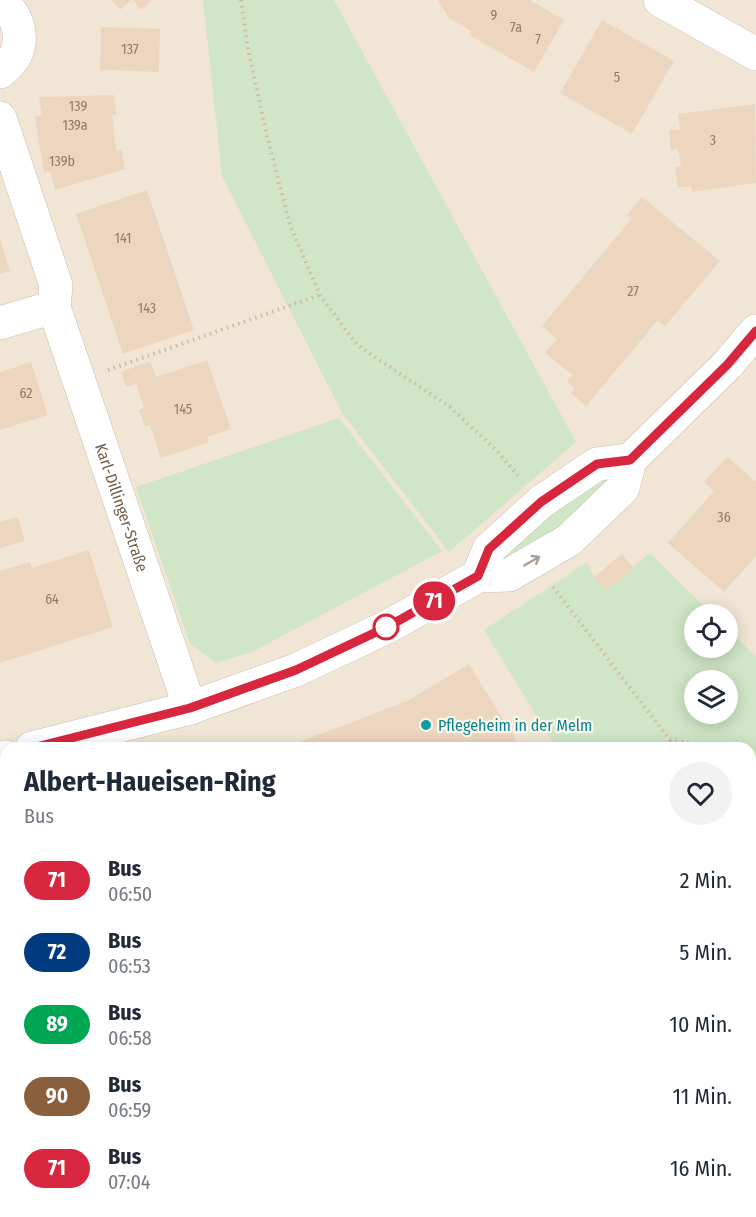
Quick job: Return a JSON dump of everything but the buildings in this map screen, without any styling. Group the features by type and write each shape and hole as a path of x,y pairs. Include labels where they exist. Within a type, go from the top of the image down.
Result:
{"street":[{"path":"660,0 756,54"},
{"path":"0,2 13,14 20,40 16,53 0,72"},
{"name":"Karl-Dillinger-Straße","path":"0,118 56,285 54,307 190,708"},
{"path":"0,323 54,307"},
{"path":"56,742 190,708 296,670 389,626 478,576 509,575 569,540 623,488 630,460 727,365 756,330"},
{"path":"478,576 489,549 541,502 597,464 630,460"}],"path":[{"path":"242,0 248,49 287,214 320,295 357,345 450,407 497,451 523,482"},
{"path":"79,380 320,295"},
{"path":"548,581 670,740 682,742"}],"shaded area":[{"path":"0,0 756,0 756,742 0,742"}],"green space":[{"path":"203,0 334,0 576,442 449,552 342,413 222,176"},
{"path":"339,418 442,551 252,652 216,663 190,644 136,487"},
{"path":"630,460 509,575 489,549"},
{"path":"650,553 702,604 684,604 684,658 738,658 738,639 756,657 756,742 552,742 484,630 587,562 594,577 606,590"}],"bus line":[{"name":"71","path":"56,742 190,708 296,670 389,626 478,576 489,549 541,502 597,464 630,460 727,365 756,331"}],"place":[{"name":"Pflegeheim in der Melm","path":"426,725"}]}
